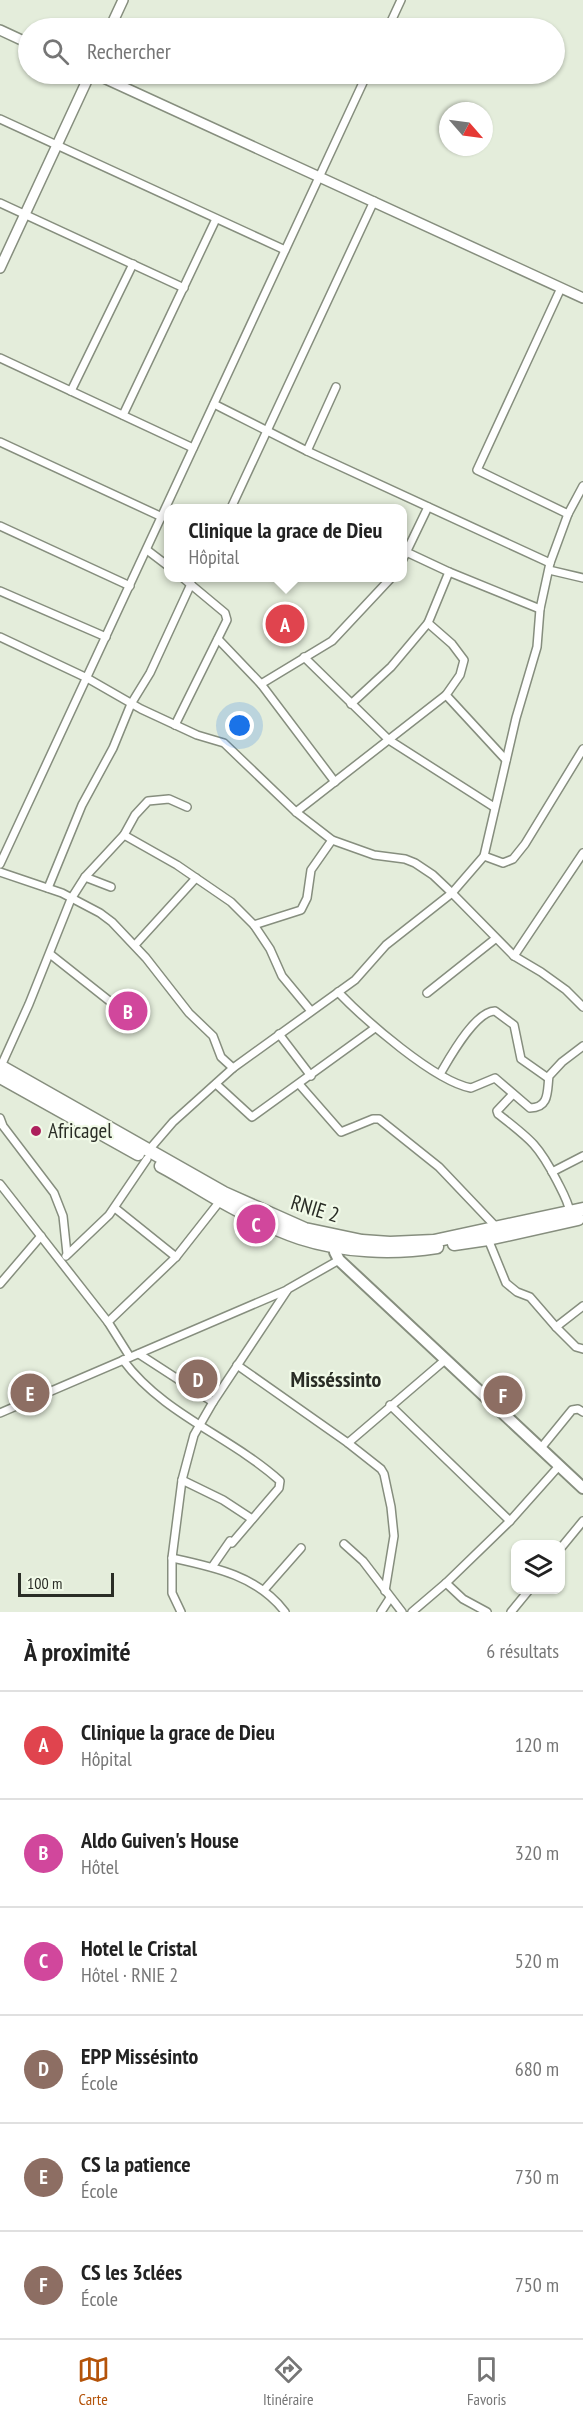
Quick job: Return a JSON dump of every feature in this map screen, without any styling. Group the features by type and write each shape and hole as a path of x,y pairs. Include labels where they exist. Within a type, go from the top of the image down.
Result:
{"highway":[{"name":"RNIE 2","path":"0,1070 71,1104 220,1201 267,1225 301,1238 390,1243 434,1240 583,1218"},
{"name":"RNIE 2","path":"147,1155 282,1220 361,1249 395,1251 488,1239 500,1231 583,1209"}],"main road":[{"path":"335,1241 335,1252 339,1260 583,1488"}],"street":[{"path":"393,18 401,0"},
{"path":"114,18 122,1"},
{"path":"0,30 18,38"},
{"path":"0,268 85,84"},
{"path":"117,84 583,298"},
{"path":"169,504 193,448 362,84"},
{"path":"0,119 285,250"},
{"path":"233,504 374,201"},
{"path":"0,202 184,288"},
{"path":"123,415 216,219"},
{"path":"71,391 133,264"},
{"path":"561,288 477,470 568,514"},
{"path":"0,358 193,448"},
{"path":"307,451 336,387"},
{"path":"214,404 307,451 550,566 583,578"},
{"path":"0,442 164,514"},
{"path":"64,1257 115,1209 147,1155 173,1122 233,1068 355,980 386,945 452,893 484,856 516,718 537,647 540,609 550,566 568,514 583,486"},
{"path":"407,546 428,507"},
{"path":"0,864 164,516"},
{"path":"0,526 130,586"},
{"path":"147,550 164,563"},
{"path":"407,552 540,609"},
{"path":"351,704 391,667 428,622 449,572"},
{"path":"175,725 219,639 227,616 188,582"},
{"path":"261,684 304,657 316,653 332,641 387,582"},
{"path":"48,888 75,820 113,748 131,704 150,673 191,584"},
{"path":"0,591 106,637"},
{"path":"296,812 446,695 460,675 464,660 448,639 428,622"},
{"path":"0,637 87,678 131,704 175,725 230,746 296,812 332,840 374,855 405,859 415,863 433,875 514,956 542,972 566,990 583,1007"},
{"path":"219,639 261,684 335,782"},
{"path":"304,657 390,740 494,807"},
{"path":"446,695 506,760"},
{"path":"484,856 503,863 513,859 525,844 583,749"},
{"path":"0,1070 50,954 71,898 85,877 124,835 135,815 148,801 169,799 188,807"},
{"path":"124,835 231,902 254,925 270,949 282,976 311,1011"},
{"path":"254,925 301,910 307,898 311,870 332,840"},
{"path":"514,956 583,853"},
{"path":"0,872 71,898 112,922 135,945 189,1013 213,1036 221,1057 233,1068"},
{"path":"85,877 111,887"},
{"path":"135,945 196,878"},
{"path":"427,993 495,939"},
{"path":"50,954 117,1007"},
{"path":"338,992 375,1028 440,1074 471,1088 495,1078 530,1108 540,1106 548,1095 548,1078 562,1062 583,1046"},
{"path":"440,1074 469,1030 485,1013 495,1011 514,1025 521,1059 548,1078"},
{"path":"216,1084 252,1117 375,1028"},
{"path":"279,1034 311,1076"},
{"path":"299,1084 341,1132 373,1119 379,1119 439,1167 500,1231"},
{"path":"513,1094 497,1111 498,1114 533,1141 543,1153 570,1212"},
{"path":"0,1118 3,1126 54,1193 63,1216 64,1257"},
{"path":"552,1172 583,1156"},
{"path":"1,1189 41,1236 64,1257 108,1322 144,1386 198,1426 254,1461 280,1481 279,1488 232,1543 230,1541 212,1567"},
{"path":"108,1322 176,1257 220,1201"},
{"path":"115,1209 176,1257"},
{"path":"0,1284 41,1236"},
{"path":"488,1239 506,1283 516,1292 530,1297 576,1347 583,1349"},
{"path":"0,1413 288,1289 339,1260"},
{"path":"181,1612 172,1593 172,1558 182,1480 194,1435 213,1402 288,1289"},
{"path":"556,1327 583,1306"},
{"path":"139,1354 213,1402"},
{"path":"348,1443 445,1360"},
{"path":"237,1365 348,1443 381,1469 384,1474 394,1536 388,1595 381,1612"},
{"path":"390,1405 510,1521"},
{"path":"541,1448 572,1410 578,1409 583,1412"},
{"path":"412,1612 446,1583 510,1521 560,1466"},
{"path":"182,1480 223,1500 252,1519"},
{"path":"565,1544 583,1521"},
{"path":"344,1544 363,1562 402,1612"},
{"path":"264,1590 302,1548"},
{"path":"172,1558 212,1567 250,1581 264,1590 285,1612"},
{"path":"446,1583 463,1599 487,1612"},
{"path":"511,1612 526,1594"}],"place":[{"name":"Clinique la grace de Dieu","path":"285,624"},
{"name":"Aldo Guiven's House","path":"128,1011"},
{"name":"Africagel","path":"36,1131"},
{"name":"Hotel le Cristal","path":"256,1224"},
{"name":"EPP Missésinto","path":"198,1379"},
{"name":"CS la patience","path":"30,1393"},
{"name":"CS les 3clées","path":"503,1395"}],"district":[{"name":"Misséssinto","path":"336,1379"}]}
